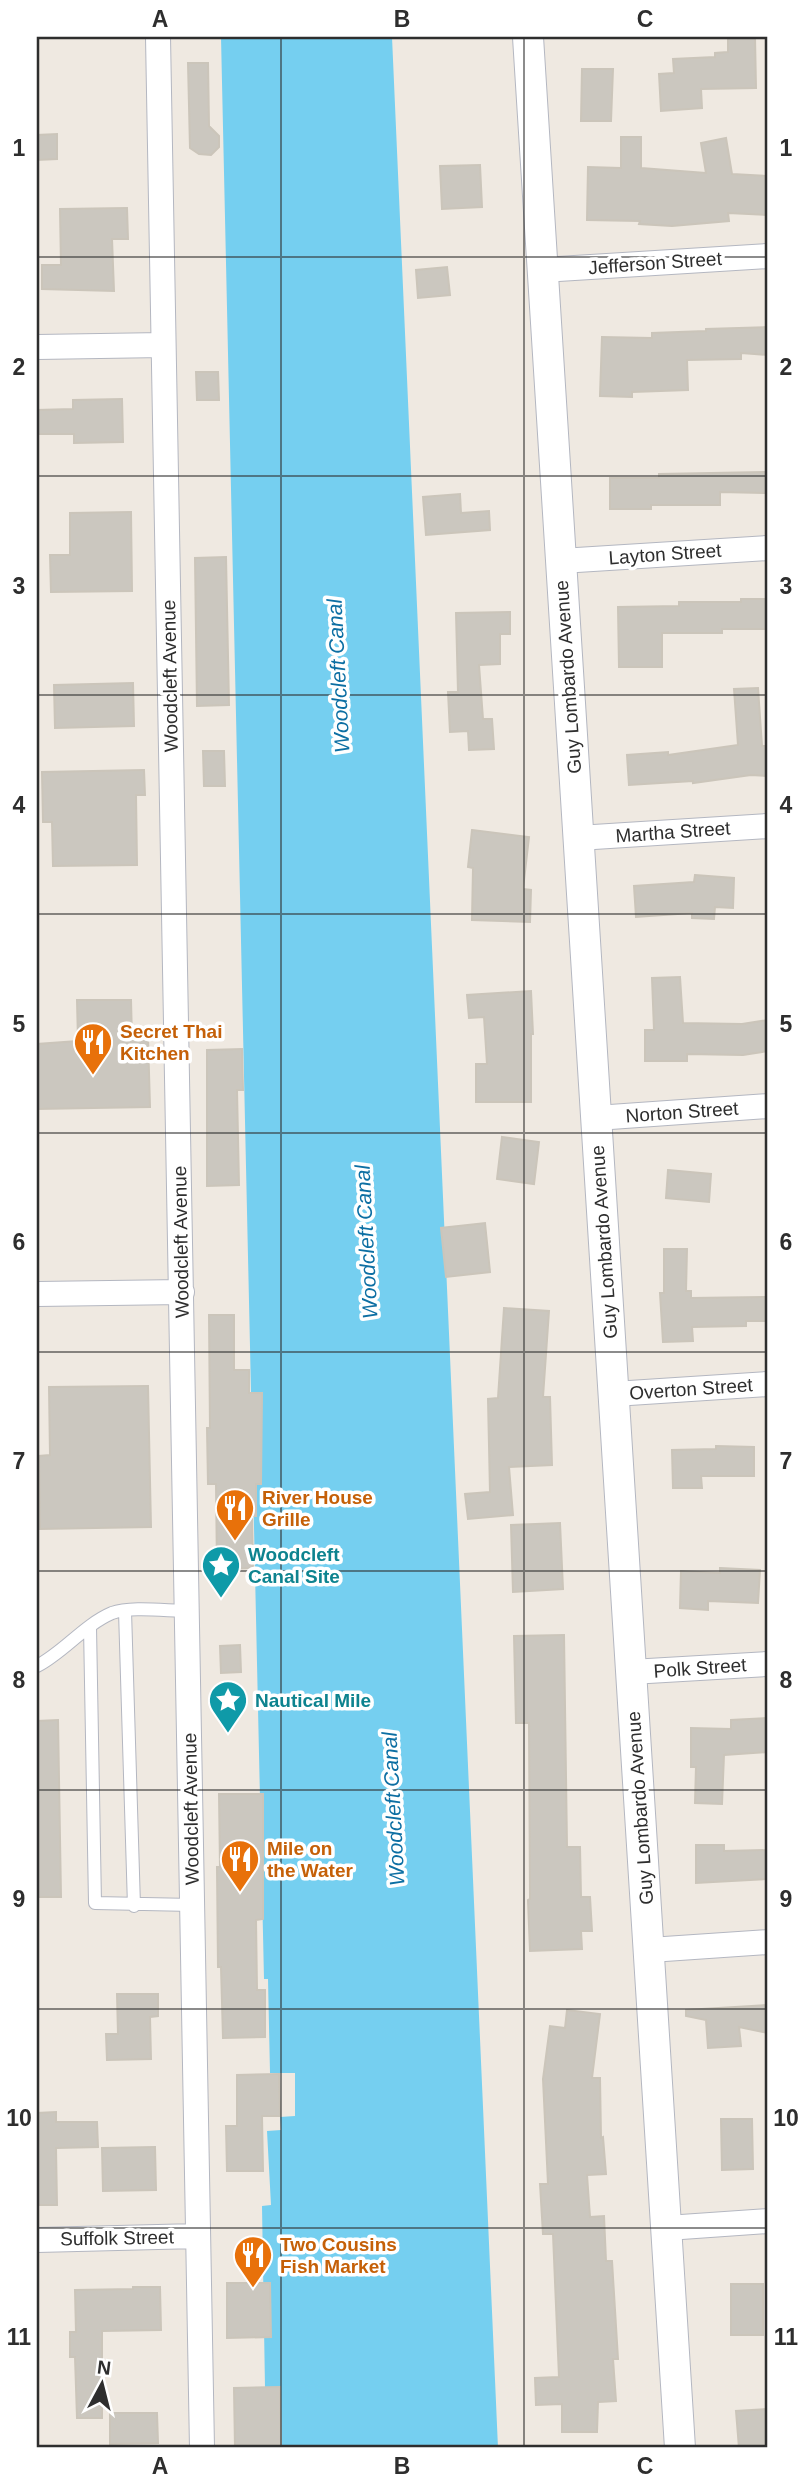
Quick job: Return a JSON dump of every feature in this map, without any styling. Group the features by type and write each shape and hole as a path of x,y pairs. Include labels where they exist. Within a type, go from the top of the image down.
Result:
{"street":[{"name":"Woodcleft Avenue","path":"158,37 202,2448"},
{"name":"Guy Lombardo Avenue","path":"528,37 680,2448"},
{"name":"Jefferson Street","path":"542,270 768,256"},
{"path":"37,347 163,345"},
{"name":"Layton Street","path":"561,561 768,548"},
{"name":"Martha Street","path":"578,838 768,826"},
{"name":"Norton Street","path":"596,1118 768,1106"},
{"path":"37,1294 183,1292"},
{"name":"Overton Street","path":"614,1394 768,1384"},
{"name":"Polk Street","path":"631,1672 768,1664"},
{"path":"650,1950 768,1942"},
{"path":"667,2228 768,2221"},
{"name":"Suffolk Street","path":"37,2240 198,2236"}],"lane":[{"path":"125,1611 134,1906"},
{"path":"37,1666 112,1614 125,1611 188,1611"},
{"path":"90,1627 95,1903 134,1906 192,1905"}],"water":[{"name":"Woodcleft Canal","path":"221,37 392,37 498,2448 266,2448 262,2206 271,2205 267,2131 281,2130 280,2117 295,2116 295,2073 270,2073 268,1979 264,1979"}],"building":[{"path":"728,37 755,37 756,88 701,89 702,108 661,111 659,74 674,73 673,59 715,57 715,53 728,52"},
{"path":"188,63 208,63 209,126 219,136 219,147 211,155 199,154 190,148"},
{"path":"582,69 613,69 611,121 581,121"},
{"path":"57,134 57,159 37,160 37,135"},
{"path":"621,137 641,137 641,168 706,173 701,143 726,138 732,174 768,176 768,215 728,213 729,221 672,226 639,224 640,221 587,220 588,167 621,168"},
{"path":"480,165 482,207 442,209 440,166"},
{"path":"127,208 128,239 112,239 114,291 42,289 42,265 61,265 60,209"},
{"path":"447,267 450,295 418,298 416,270"},
{"path":"768,327 768,355 741,353 741,359 687,360 688,390 632,392 632,397 600,396 602,337 652,338 652,333"},
{"path":"196,372 218,372 219,400 197,400"},
{"path":"122,399 123,442 74,443 74,434 37,434 37,410 73,409 73,400"},
{"path":"768,472 768,493 720,492 720,505 651,505 651,509 610,509 610,478 659,478 659,474"},
{"path":"460,494 461,513 489,511 490,530 426,535 423,497"},
{"path":"131,512 132,591 51,592 50,555 70,555 70,513"},
{"path":"226,557 229,705 197,706 195,558"},
{"path":"741,599 768,599 768,629 722,629 722,633 662,633 662,667 619,667 618,607 679,606 679,602 741,602"},
{"path":"510,612 510,634 500,634 500,664 479,665 483,719 492,719 494,749 469,750 468,731 450,732 448,692 458,692 456,613"},
{"path":"133,683 134,726 55,728 54,685"},
{"path":"758,688 762,746 768,746 768,776 751,775 693,783 629,785 627,755 668,752 668,755 738,745 734,689"},
{"path":"203,751 224,751 225,786 204,786"},
{"path":"144,770 145,795 136,795 137,865 53,866 52,822 43,822 42,772"},
{"path":"472,830 529,837 523,889 531,890 530,922 472,920 473,868 468,867"},
{"path":"695,875 734,878 733,908 715,907 714,919 692,918 692,913 636,917 634,886 694,882"},
{"path":"680,977 683,1023 742,1024 768,1020 768,1051 743,1055 687,1054 687,1061 645,1061 645,1030 654,1030 652,978"},
{"path":"531,991 531,1102 476,1102 476,1064 487,1064 484,1017 469,1018 467,995"},
{"name":"Secret Thai Kitchen","path":"77,1000 131,1000 132,1039 148,1038 150,1107 37,1109 37,1044 78,1041"},
{"path":"242,1049 243,1090 237,1090 239,1185 207,1186 207,1050"},
{"path":"502,1137 539,1142 534,1184 497,1179"},
{"path":"668,1170 711,1174 709,1202 666,1198"},
{"path":"485,1223 490,1272 446,1277 441,1228"},
{"path":"664,1249 687,1249 686,1291 691,1291 691,1298 768,1297 768,1321 746,1321 746,1326 692,1327 693,1341 663,1342 660,1293 664,1293"},
{"path":"504,1308 549,1311 543,1397 550,1397 552,1465 509,1467 513,1515 468,1519 465,1494 490,1492 488,1399 498,1398"},
{"path":"209,1315 234,1315 234,1370 249,1370 249,1393 262,1393 261,1484 256,1484 256,1516 252,1516 253,1568 217,1569 216,1484 208,1484"},
{"path":"148,1386 151,1527 40,1529 39,1456 50,1455 49,1387"},
{"path":"716,1446 754,1447 754,1476 701,1476 702,1488 673,1488 672,1450 716,1449"},
{"path":"560,1523 563,1589 513,1592 511,1525"},
{"path":"720,1568 760,1570 758,1603 708,1601 708,1610 680,1608 681,1571 720,1573"},
{"path":"564,1635 567,1847 580,1847 581,1897 590,1897 592,1931 581,1931 582,1949 530,1951 529,1723 516,1723 514,1636"},
{"path":"240,1645 241,1672 221,1673 220,1646"},
{"path":"768,1718 768,1752 724,1755 722,1804 695,1803 696,1767 691,1767 691,1728 731,1729 731,1720"},
{"path":"58,1720 61,1897 37,1897 37,1721"},
{"path":"219,1794 263,1794 263,1919 256,1920 257,1990 265,1990 265,2037 223,2038 221,1967 218,1967"},
{"path":"696,1845 724,1845 724,1851 768,1850 768,1879 696,1883"},
{"path":"117,1994 158,1994 158,2016 150,2017 151,2059 107,2060 106,2034 118,2034"},
{"path":"768,2005 768,2033 739,2027 741,2046 708,2048 706,2020 686,2016 686,2010"},
{"path":"567,2010 600,2014 592,2078 600,2078 601,2138 603,2137 606,2174 587,2175 590,2217 604,2216 606,2261 612,2261 618,2359 613,2359 616,2401 598,2402 597,2432 562,2432 562,2404 536,2405 535,2378 559,2377 553,2234 543,2234 540,2184 548,2184 543,2079 550,2026 565,2028"},
{"path":"279,2074 280,2116 262,2116 263,2171 227,2171 226,2126 237,2126 237,2075"},
{"path":"56,2112 56,2122 97,2122 98,2147 56,2148 57,2205 37,2205 37,2113"},
{"path":"721,2119 752,2119 753,2169 722,2170"},
{"path":"155,2147 156,2190 103,2191 102,2148"},
{"name":"Two Cousins Fish Market","path":"227,2283 270,2283 271,2337 227,2338"},
{"path":"731,2284 763,2284 763,2335 731,2335"},
{"path":"160,2287 161,2330 102,2331 102,2418 77,2418 75,2357 70,2357 70,2332 76,2332 75,2290"},
{"path":"280,2387 281,2448 235,2448 234,2388"},
{"path":"768,2409 768,2446 739,2448 736,2411"},
{"path":"110,2413 157,2413 158,2443 110,2444"}],"place":[{"name":"Secret Thai Kitchen","path":"93,1076"},
{"name":"River House Grille","path":"235,1542"},
{"name":"Woodcleft Canal Site","path":"221,1599"},
{"name":"Nautical Mile","path":"228,1734"},
{"name":"Mile on the Water","path":"240,1893"},
{"name":"Two Cousins Fish Market","path":"253,2289"}]}
